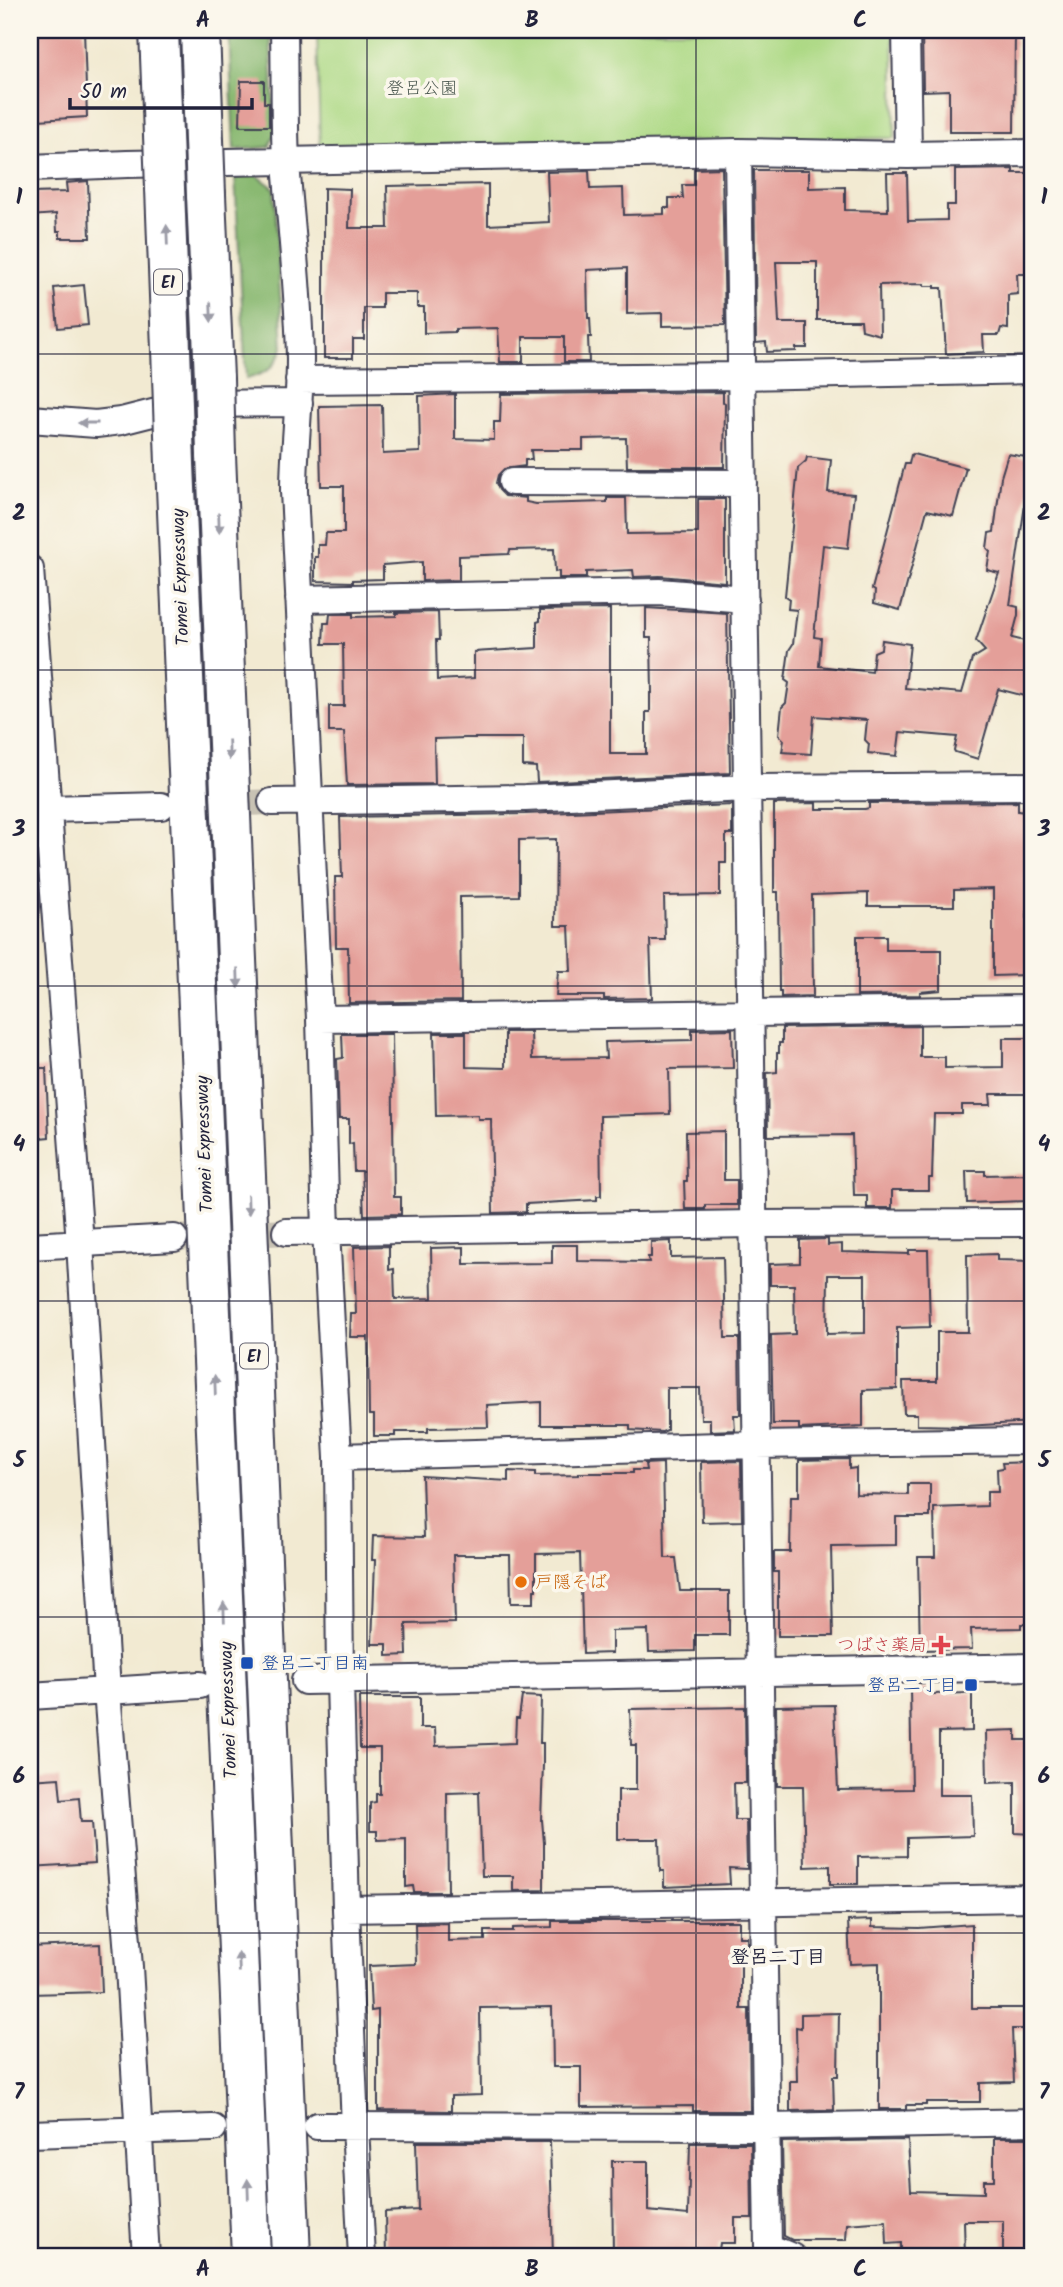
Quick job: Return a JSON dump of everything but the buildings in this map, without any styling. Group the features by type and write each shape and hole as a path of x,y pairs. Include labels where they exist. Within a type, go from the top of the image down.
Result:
{"highway":[{"name":"Tomei Expressway","path":"159,30 251,2257"},
{"name":"E1","path":"200,30 291,2257"}],"street":[{"path":"284,30 286,161 298,284 299,392 294,447 294,491 338,1457 346,1909 362,2257"},
{"path":"906,30 908,155"},
{"path":"738,152 768,2246 792,2257"},
{"path":"30,168 738,152 908,155 1033,153"},
{"path":"30,419 96,424 121,421 180,406 299,392 741,376 1033,370"},
{"path":"512,482 743,483"},
{"path":"30,569 42,820 80,1242 107,1691 129,1967 146,2257"},
{"path":"299,599 659,592 745,599"},
{"path":"272,802 525,798 748,788 1033,786"},
{"path":"42,820 160,806"},
{"path":"320,1020 1033,1009"},
{"path":"286,1231 1033,1223"},
{"path":"30,1245 174,1238"},
{"path":"338,1457 756,1445 1033,1441"},
{"path":"305,1681 1033,1667"},
{"path":"30,1696 200,1685"},
{"path":"346,1909 1033,1898"},
{"path":"317,2126 767,2127 1033,2122"},
{"path":"30,2134 140,2132 213,2127"}],"green space":[{"path":"229,30 270,30 275,134 269,147 234,150"},
{"name":"登呂公園","path":"317,30 893,30 895,138 320,148"},
{"path":"254,173 274,188 283,348 269,369 246,379 235,177"}],"tunnel":[{"path":"173,805 272,802"},
{"path":"174,1238 286,1232"}],"place":[{"name":"戸隠そば","path":"521,1582"},
{"name":"つばさ薬局","path":"941,1645"},
{"name":"登呂二丁目南","path":"247,1663"},
{"name":"登呂二丁目","path":"971,1685"}],"district":[{"name":"登呂二丁目","path":"778,1956"}]}
